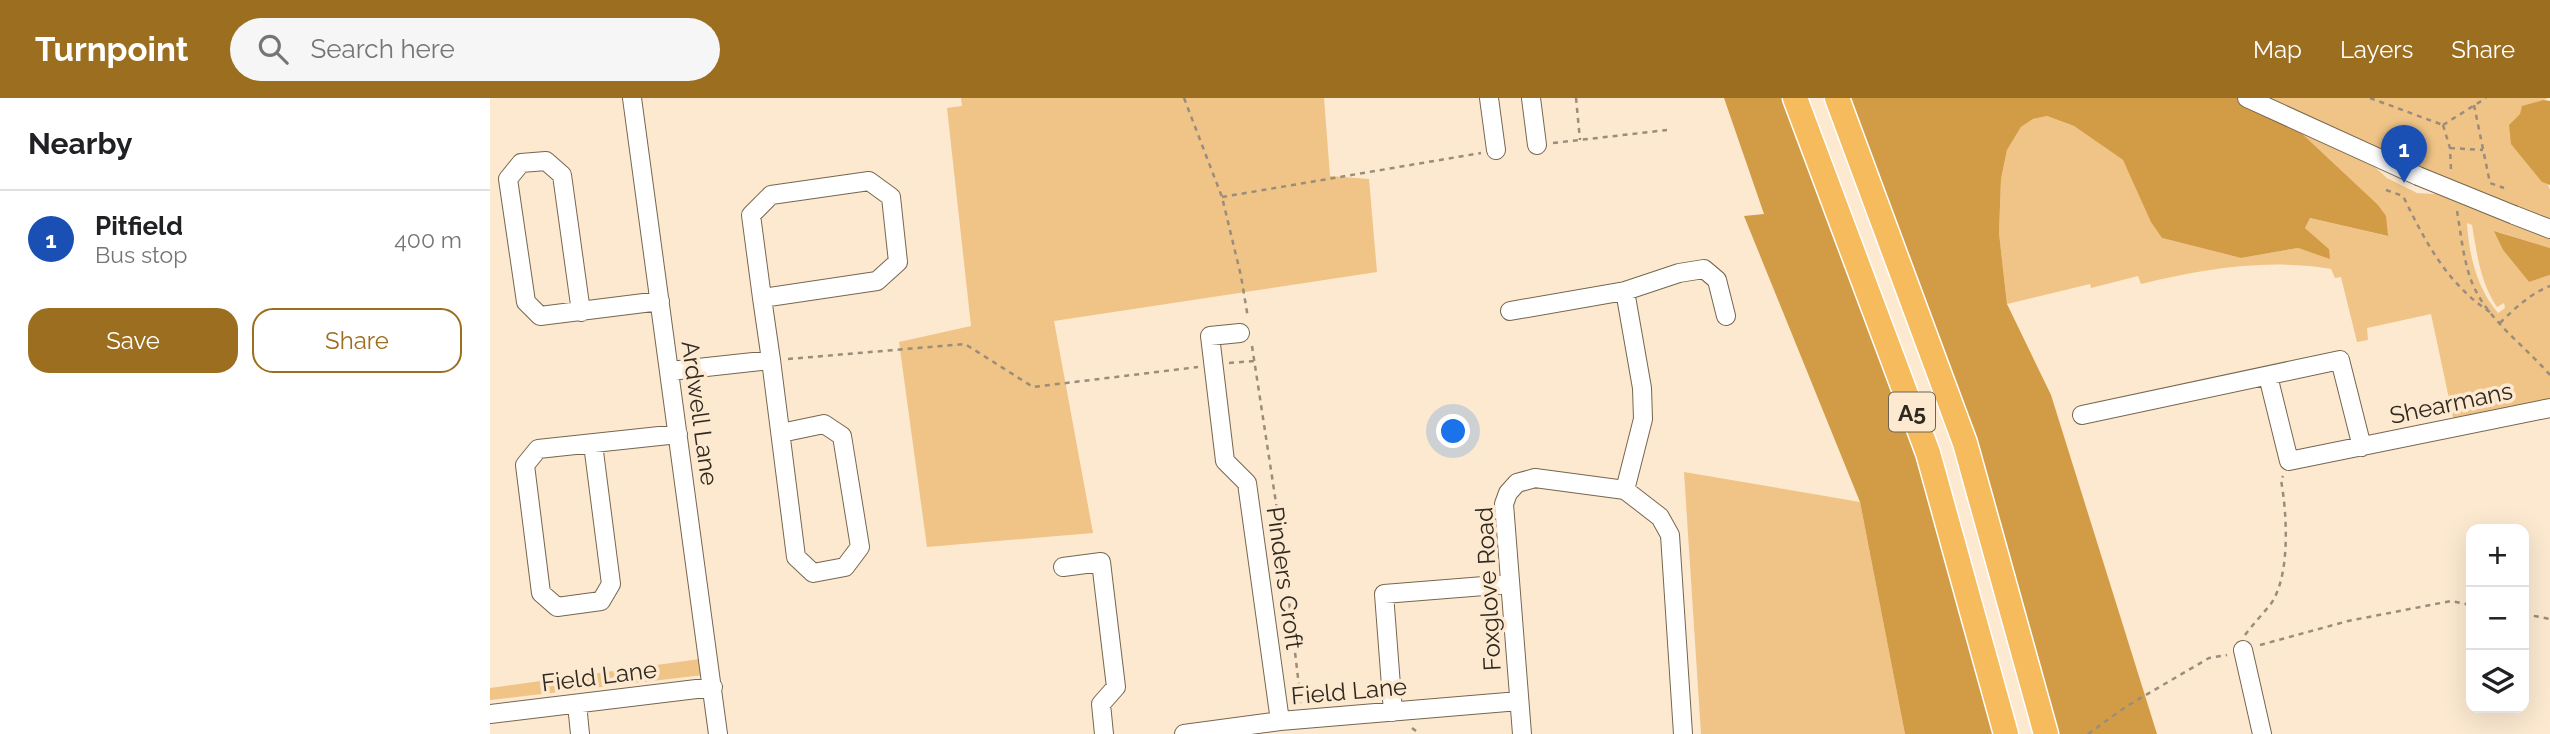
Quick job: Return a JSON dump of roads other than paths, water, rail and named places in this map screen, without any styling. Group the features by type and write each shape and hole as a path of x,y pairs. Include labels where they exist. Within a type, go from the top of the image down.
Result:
{"highway":[{"name":"A5","path":"1795,98 1928,453 2006,734"},
{"name":"A5","path":"1837,98 1965,443 2046,734"}],"street":[{"name":"Ardwell Lane","path":"632,98 718,734"},
{"path":"1489,98 1496,150"},
{"path":"1531,98 1537,145"},
{"path":"2247,98 2418,176 2550,229"},
{"path":"581,312 562,175 546,161 521,163 508,178 526,302 540,316 581,312 660,301"},
{"path":"762,298 877,281 898,262 891,197 869,181 771,195 751,215 796,557 813,573 845,567 860,547 842,436 824,424 781,433"},
{"path":"1510,311 1625,291 1679,273 1704,269 1717,280 1726,316"},
{"path":"1625,291 1642,388 1643,419 1625,490 1660,517 1670,536 1684,734"},
{"name":"Pinders Croft","path":"1246,331 1210,336 1225,461 1247,483 1280,721"},
{"path":"670,371 771,360"},
{"name":"Shearmans","path":"2082,415 2340,360 2362,447"},
{"name":"Shearmans","path":"2268,376 2289,461 2550,408"},
{"path":"593,444 611,584 601,601 557,607 541,593 525,465 538,449 678,434"},
{"name":"Foxglove Road","path":"1522,734 1504,504 1508,493 1517,483 1535,478 1625,490"},
{"path":"1063,567 1101,562 1116,687 1101,704 1104,734"},
{"path":"1393,712 1384,594 1509,584"},
{"path":"2237,653 2262,734"},
{"name":"Field Lane","path":"490,713 713,687"},
{"name":"Field Lane","path":"1184,734 1280,721 1518,701"},
{"path":"577,704 580,734"}],"place":[{"name":"Pitfield","path":"2404,183"}]}
